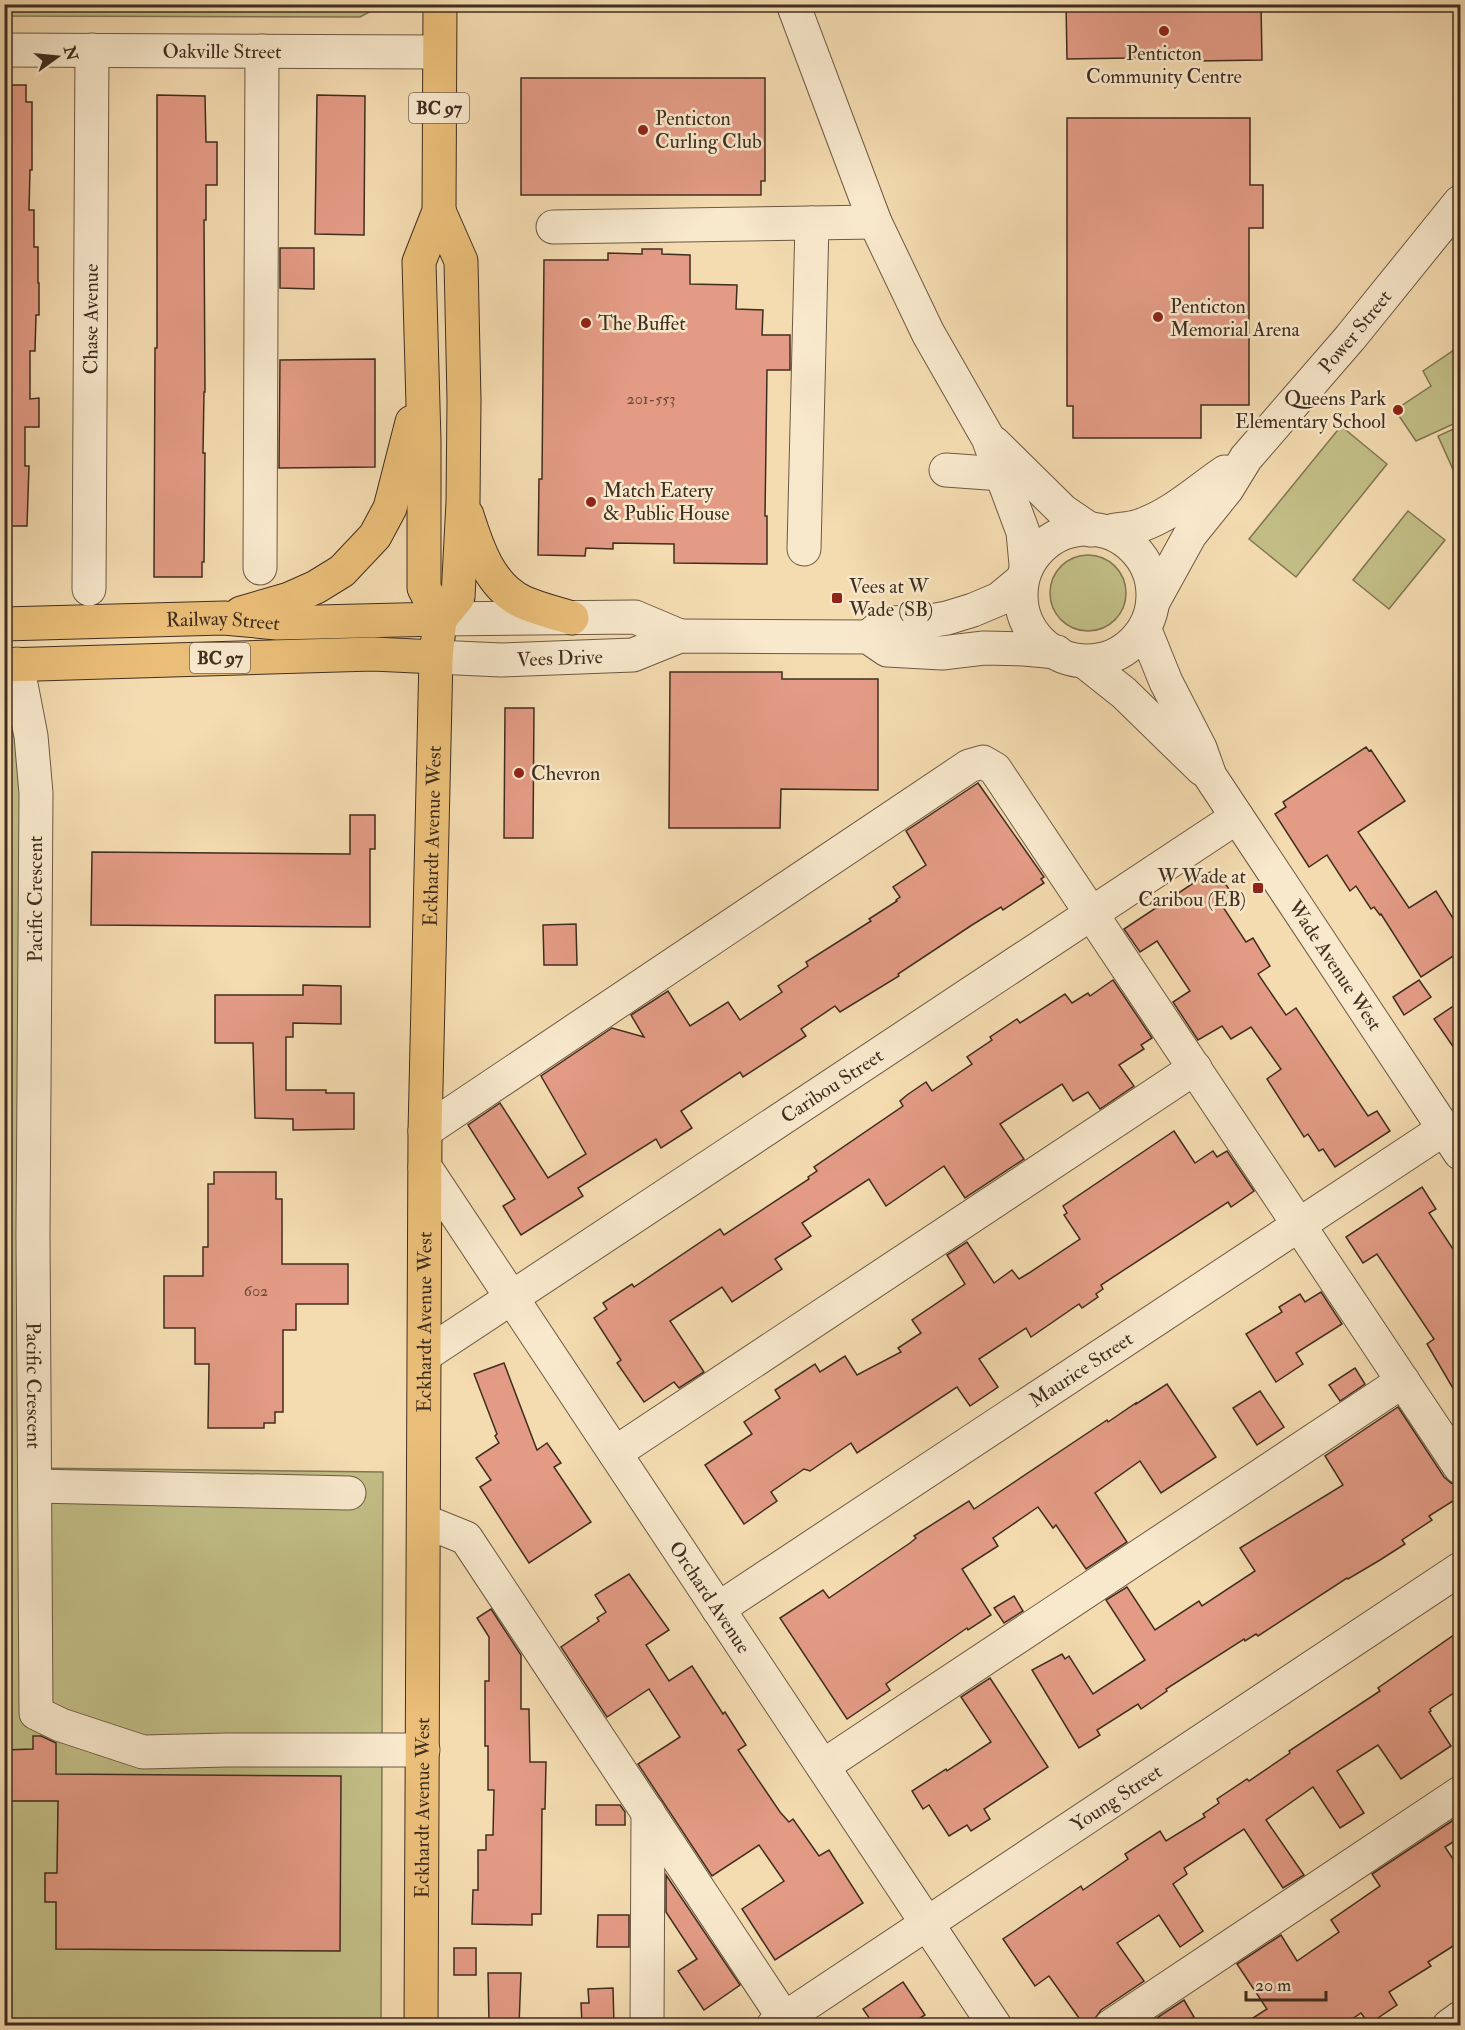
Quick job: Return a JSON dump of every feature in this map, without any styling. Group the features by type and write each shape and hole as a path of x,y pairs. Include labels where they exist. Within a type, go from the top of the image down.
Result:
{"main road":[{"name":"BC 97","path":"439,211 461,261 464,400 463,502 458,597 440,619 424,588 423,382 419,262 439,211 440,4"},
{"path":"224,618 289,599 316,587 342,571 375,536 390,508 423,382"},
{"path":"463,502 477,547 492,575 502,587 522,602 572,618"},
{"name":"Railway Street","path":"4,624 224,618 278,623 440,619"},
{"name":"Eckhardt Avenue West","path":"421,2025 425,1131 436,657 440,619"},
{"name":"Railway Street","path":"11,665 373,654 436,657"}],"street":[{"path":"793,4 875,222 927,333 988,438 1002,474 1023,532 1024,610 1031,626 1044,643 1071,657 1105,660 1126,650 1149,616 1151,578 1141,559 1127,543 1063,511 988,438"},
{"name":"Oakville Street","path":"4,50 439,52"},
{"name":"Chase Avenue","path":"89,589 92,50"},
{"path":"260,568 262,51"},
{"name":"Power Street","path":"1149,616 1191,535 1227,489 1246,458 1350,338 1461,202"},
{"path":"553,227 875,222"},
{"path":"804,549 812,223"},
{"name":"Power Street","path":"1101,530 1137,526 1154,520 1246,458"},
{"path":"946,470 1002,474"},
{"path":"1024,572 1035,552 1052,538 1071,530 1101,530"},
{"name":"Vees Drive","path":"868,637 885,623 924,622 974,610 999,599 1024,572"},
{"name":"Wade Avenue West","path":"1149,616 1166,682 1189,725 1210,776 1452,1141"},
{"name":"Vees Drive","path":"440,619 635,617 680,636"},
{"name":"Vees Drive","path":"436,657 501,660 633,655 680,636 868,637 887,650 942,652 984,648 1024,649 1071,657"},
{"name":"Wade Avenue West","path":"1071,657 1124,693 1210,776"},
{"name":"Pacific Crescent","path":"11,665 31,736 36,793 33,1222 36,1713 61,1725 143,1752 423,1750"},
{"path":"425,1131 969,766 983,762 995,769 1461,1467"},
{"name":"Caribou Street","path":"425,1355 1237,817"},
{"path":"615,1454 1195,1068"},
{"name":"Maurice Street","path":"718,1609 1299,1225 1452,1141"},
{"name":"Orchard Avenue","path":"426,1167 995,2025"},
{"path":"823,1766 1403,1381"},
{"path":"36,1486 349,1493"},
{"path":"424,1521 466,1538 648,1812 782,2023"},
{"name":"Young Street","path":"782,2023 926,1922 1461,1569"},
{"path":"1111,2025 1461,1793"},
{"path":"647,2025 648,1812"},
{"path":"1449,2025 1461,2018"}],"shaded area":[{"path":"5,4 382,5 360,17 5,16"},
{"path":"1460,346 1460,421 1416,441 1395,410 1431,386 1423,371"},
{"path":"1341,426 1387,464 1296,577 1249,539"},
{"path":"1460,426 1460,485 1438,436"},
{"path":"1408,511 1445,540 1389,609 1353,580"},
{"path":"1088,555 1103,558 1115,566 1123,578 1126,593 1123,608 1115,620 1103,628 1088,631 1073,628 1061,620 1053,608 1050,593 1053,578 1061,566 1073,558"},
{"path":"4,709 13,729 21,797 25,1468 383,1472 381,2025 5,2025"}],"building":[{"name":"Penticton Community Centre","path":"1066,4 1261,4 1262,60 1196,61 1196,57 1067,59"},
{"name":"Penticton Curling Club","path":"521,78 765,78 765,181 761,181 761,195 521,195"},
{"path":"4,85 26,85 26,102 32,102 32,170 30,170 29,210 34,210 34,247 38,247 39,315 36,315 35,351 30,351 30,399 39,398 39,427 25,427 25,466 29,466 27,526 4,526"},
{"path":"157,95 205,96 206,142 217,142 217,185 206,185 206,220 204,220 203,453 205,453 202,577 154,577"},
{"path":"317,95 365,96 364,235 315,234"},
{"name":"Penticton Memorial Arena","path":"1067,118 1250,118 1250,185 1263,185 1263,228 1249,228 1249,405 1201,405 1201,438 1073,438 1073,406 1067,406"},
{"path":"280,248 314,248 314,289 280,288"},
{"path":"642,249 662,249 662,254 690,255 690,284 737,285 736,309 763,310 762,335 790,335 790,370 767,370 765,516 767,516 767,564 674,563 674,544 613,543 613,549 586,548 585,556 538,555 539,479 542,479 544,260 608,260 608,253 642,254"},
{"path":"375,359 375,467 279,468 280,360"},
{"path":"670,672 782,672 782,679 878,679 878,790 781,789 780,828 669,828"},
{"name":"Chevron","path":"505,708 534,708 533,838 504,838"},
{"path":"1366,747 1369,751 1371,750 1405,801 1358,832 1409,908 1436,891 1461,931 1461,951 1421,977 1381,914 1374,907 1371,909 1356,886 1350,891 1327,855 1309,867 1275,814 1286,807 1283,802"},
{"path":"978,783 1044,877 1041,879 1044,883 1003,910 1001,907 972,925 898,974 899,976 840,1012 835,1006 801,1029 806,1036 743,1077 740,1072 681,1111 692,1128 661,1148 656,1139 578,1188 583,1196 521,1235 503,1206 515,1199 468,1125 500,1103 548,1178 586,1154 541,1076 612,1028 644,1037 631,1015 668,991 690,1026 728,1002 740,1020 782,992 778,986 808,966 806,962 871,921 869,919 897,901 900,897 893,887 926,865 906,831"},
{"path":"350,815 375,815 375,849 370,849 370,927 91,925 92,852 350,854"},
{"path":"1210,872 1213,877 1218,873 1231,892 1219,901 1246,942 1253,938 1270,966 1258,974 1286,1015 1296,1008 1368,1116 1377,1111 1390,1131 1335,1167 1323,1149 1319,1151 1308,1134 1304,1137 1267,1079 1281,1069 1251,1027 1231,1039 1222,1026 1198,1040 1173,1002 1190,991 1157,941 1140,952 1124,929"},
{"path":"576,924 577,965 544,965 543,925"},
{"path":"1113,980 1152,1038 1141,1045 1144,1049 1119,1065 1134,1086 1100,1109 1088,1092 1073,1101 1062,1084 1000,1124 1024,1159 965,1198 944,1166 886,1206 869,1179 802,1223 811,1236 775,1259 782,1269 732,1302 722,1287 670,1321 704,1372 679,1388 674,1382 644,1402 617,1363 621,1360 594,1318 607,1309 603,1303 632,1284 634,1287 720,1229 724,1235 809,1179 808,1177 817,1171 814,1167 903,1106 900,1101 907,1095 926,1082 932,1091 972,1064 967,1057 992,1040 990,1037 1017,1019 1020,1023 1065,994 1072,1003 1088,993 1090,996"},
{"path":"1419,980 1431,997 1404,1015 1393,997"},
{"path":"303,985 341,986 341,1024 293,1023 293,1037 286,1037 286,1090 354,1093 354,1129 293,1130 293,1119 255,1118 253,1043 215,1043 215,995 303,995"},
{"path":"1461,1001 1461,1058 1434,1019"},
{"path":"1174,1131 1195,1163 1213,1151 1217,1157 1227,1151 1254,1191 1231,1207 1228,1202 1101,1285 1103,1289 1096,1294 1098,1297 1082,1308 1079,1304 1031,1337 1026,1328 979,1359 998,1387 970,1406 957,1387 857,1453 851,1443 810,1471 804,1469 771,1492 777,1501 744,1524 705,1465 752,1434 744,1422 780,1398 775,1390 815,1364 820,1372 845,1356 857,1375 901,1352 898,1348 921,1333 912,1320 965,1284 947,1255 967,1242 994,1283 1012,1270 1019,1279 1029,1273 1080,1239 1064,1215 1067,1213 1063,1206"},
{"path":"214,1172 276,1172 276,1199 282,1199 282,1264 348,1264 348,1304 296,1304 296,1330 283,1330 283,1412 275,1412 275,1423 264,1423 264,1428 208,1428 209,1364 195,1364 195,1328 164,1328 164,1276 203,1276 203,1247 208,1247 208,1184 214,1184"},
{"path":"1422,1187 1436,1209 1429,1213 1461,1261 1461,1402 1427,1344 1434,1339 1377,1254 1363,1263 1346,1237"},
{"path":"1321,1292 1342,1324 1296,1353 1303,1364 1276,1382 1246,1334 1282,1312 1279,1307 1300,1294 1305,1302"},
{"path":"504,1363 537,1450 547,1443 561,1463 554,1467 591,1522 529,1563 480,1487 491,1480 476,1458 499,1443 474,1374"},
{"path":"1355,1368 1365,1384 1340,1401 1329,1385"},
{"path":"1167,1384 1216,1457 1161,1493 1140,1461 1095,1493 1127,1542 1086,1569 1056,1525 1053,1528 1038,1507 993,1538 998,1546 962,1569 991,1615 968,1630 967,1628 886,1684 890,1690 847,1719 780,1618 823,1590 829,1598 910,1543 916,1538 914,1536 969,1501 974,1509 1107,1420 1108,1422"},
{"path":"1260,1391 1284,1427 1257,1445 1233,1408"},
{"path":"1398,1407 1444,1477 1458,1485 1461,1496 1429,1516 1432,1520 1402,1540 1405,1544 1347,1578 1258,1636 1256,1634 1245,1641 1244,1639 1166,1689 1167,1691 1141,1709 1138,1704 1097,1730 1100,1735 1079,1748 1032,1670 1062,1654 1065,1659 1069,1656 1093,1694 1145,1660 1106,1600 1127,1587 1155,1630 1199,1601 1202,1606 1255,1571 1240,1548 1343,1485 1325,1456"},
{"path":"629,1574 669,1630 646,1645 669,1681 692,1666 746,1745 738,1750 780,1812 789,1822 793,1819 819,1856 829,1850 863,1903 775,1960 742,1909 784,1881 759,1845 712,1876 638,1764 680,1737 649,1689 607,1717 561,1647 599,1621 597,1618 606,1612 595,1595"},
{"path":"1014,1596 1023,1611 1004,1623 994,1608"},
{"path":"491,1609 521,1655 521,1709 529,1709 530,1762 546,1762 545,1809 542,1809 541,1914 532,1914 532,1925 472,1924 473,1890 478,1890 478,1850 486,1850 486,1835 493,1835 494,1790 488,1790 488,1746 485,1746 485,1681 489,1681 489,1637 477,1618"},
{"path":"1461,1630 1461,1688 1429,1712 1451,1746 1401,1779 1378,1745 1337,1771 1364,1813 1340,1828 1313,1787 1266,1820 1304,1875 1283,1888 1244,1829 1184,1868 1187,1874 1173,1884 1203,1931 1180,1947 1159,1915 1117,1943 1144,1981 1101,2010 1094,2020 1084,2025 1049,1976 1035,1986 1003,1939 1081,1886 1083,1890 1128,1859 1125,1854 1160,1831 1166,1841 1205,1817 1203,1814 1219,1803 1217,1799 1247,1779 1249,1781 1290,1753 1289,1751 1380,1691 1378,1688"},
{"path":"990,1678 1048,1767 984,1809 990,1819 971,1831 967,1825 949,1836 929,1805 923,1809 912,1791 991,1742 961,1697"},
{"path":"33,1736 41,1736 56,1743 56,1774 341,1776 340,1951 56,1949 56,1902 45,1902 45,1873 57,1873 58,1801 4,1801 4,1750 33,1749"},
{"path":"596,1805 620,1805 625,1812 625,1825 596,1825"},
{"path":"1461,1815 1461,1837 1445,1847 1461,1871 1461,1941 1428,1962 1431,1966 1389,1992 1397,2005 1369,2024 1361,2013 1343,2025 1242,2025 1267,2009 1237,1964 1281,1935 1297,1961 1339,1932 1331,1920 1380,1886 1372,1874"},
{"path":"666,1875 740,1985 704,2010 678,1971 697,1959 666,1912"},
{"path":"598,1915 629,1915 629,1947 597,1947"},
{"path":"454,1948 476,1948 476,1975 454,1975"},
{"path":"488,1973 521,1973 519,2025 489,2023"},
{"path":"903,1982 925,2015 909,2025 874,2025 863,2009"},
{"path":"613,1988 614,2025 582,2025 581,2003 589,2003 588,1989"},
{"path":"1184,2000 1194,2017 1180,2025 1146,2025"}],"place":[{"name":"Penticton Community Centre","path":"1164,31"},
{"name":"Penticton Curling Club","path":"643,130"},
{"name":"Penticton Memorial Arena","path":"1158,317"},
{"name":"The Buffet","path":"586,323"},
{"name":"Queens Park Elementary School","path":"1398,410"},
{"name":"Match Eatery & Public House","path":"591,502"},
{"name":"Vees at W Wade (SB)","path":"837,598"},
{"name":"Chevron","path":"519,773"},
{"name":"W Wade at Caribou (EB)","path":"1258,888"}]}
